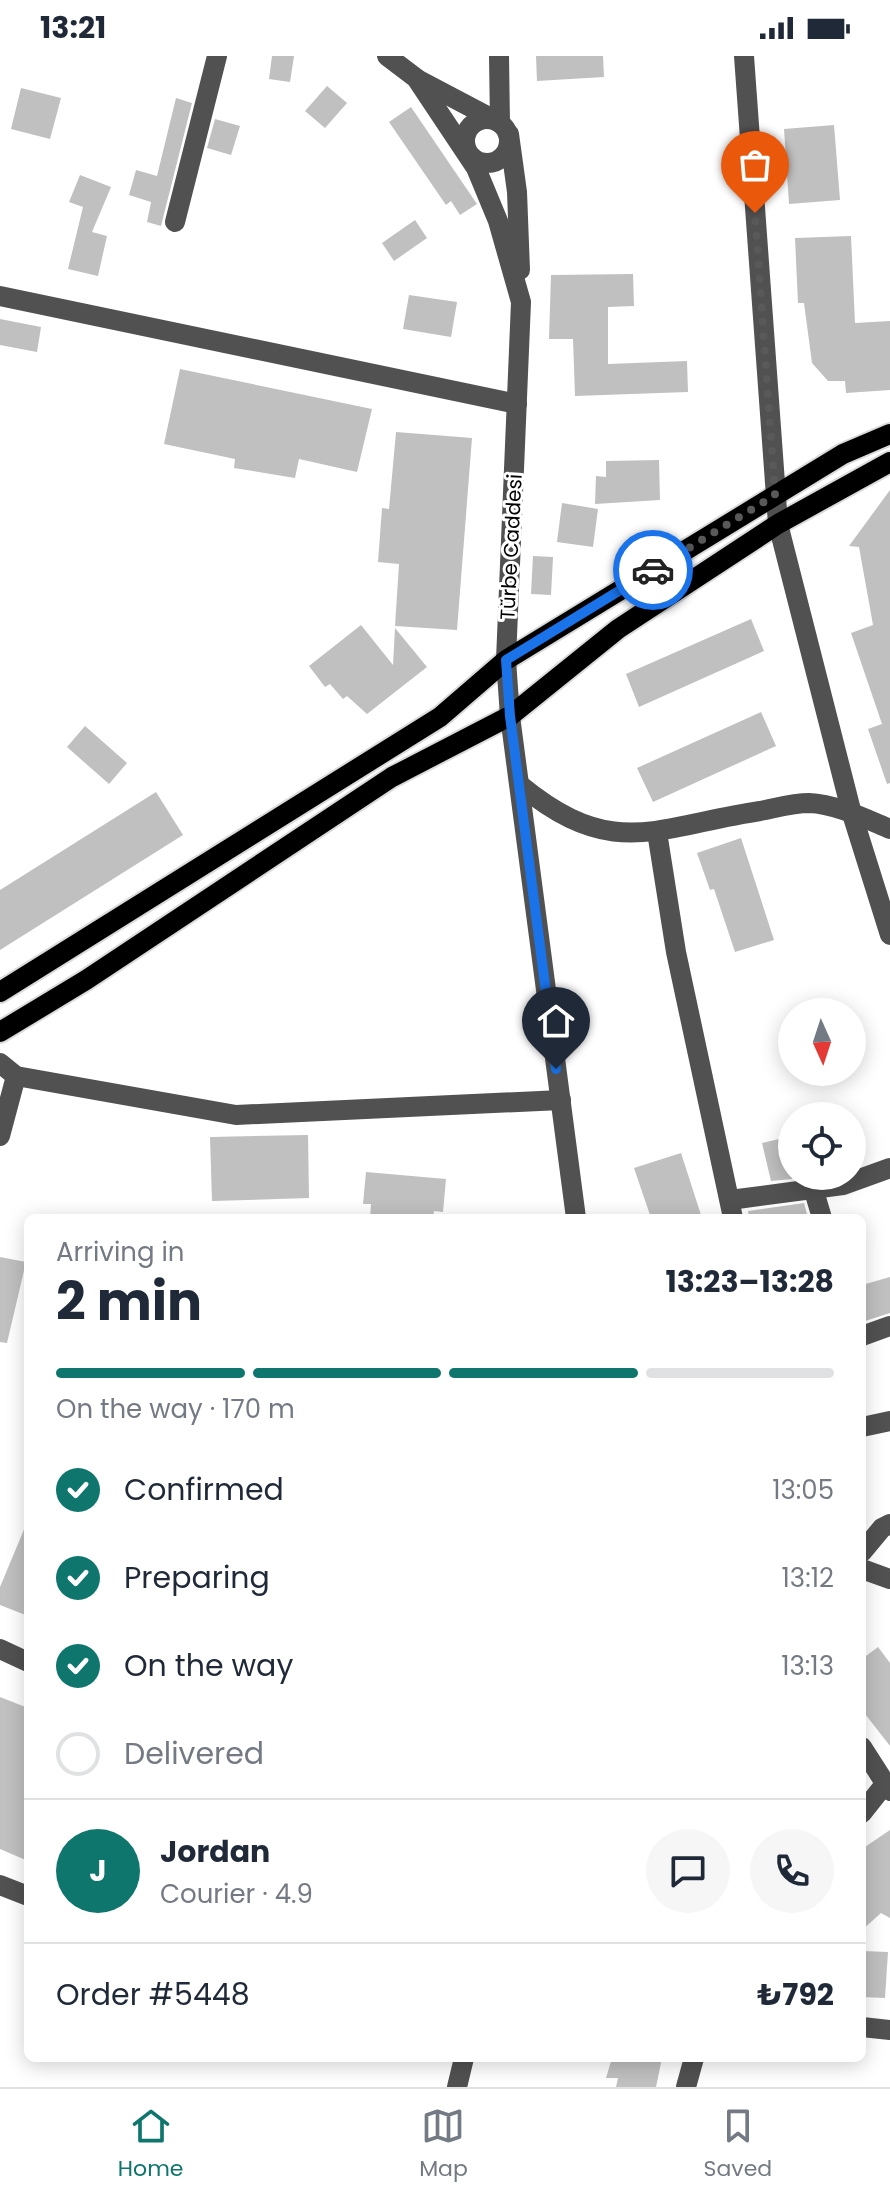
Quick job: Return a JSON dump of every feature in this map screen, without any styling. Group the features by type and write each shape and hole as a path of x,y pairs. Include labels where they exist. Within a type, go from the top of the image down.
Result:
{"main road":[{"path":"0,992 440,717 506,660 843,454 890,434"},
{"path":"0,1032 86,980 392,777 510,716 618,629 778,524 872,469 890,462"}],"street":[{"path":"175,222 217,56"},
{"name":"Türbe Caddesi","path":"387,56 416,78 468,152 490,199 521,302 506,660 510,716 575,1214"},
{"path":"499,56 505,155 493,163 478,162 468,152 465,138 472,124 501,125"},
{"path":"744,56 778,524 852,814 890,935"},
{"path":"416,78 501,125 517,192 521,302"},
{"path":"0,296 517,404"},
{"path":"520,785 547,807 577,824 617,834 657,832 810,803 852,814 890,829"},
{"path":"657,832 676,952 732,1209 843,1185 890,1168"},
{"path":"0,1063 16,1076 236,1115 561,1100"},
{"path":"0,1136 16,1076"},
{"path":"814,1191 821,1214"},
{"path":"866,1335 890,1326"},
{"path":"866,1426 890,1421"},
{"path":"866,1547 882,1528 890,1524"},
{"path":"866,1570 890,1579"},
{"path":"0,1649 24,1660"},
{"path":"866,1754 887,1788 866,1809"},
{"path":"0,1885 24,1894"},
{"path":"866,2027 890,2030"},
{"path":"457,2087 463,2062"},
{"path":"686,2087 693,2062"}],"building":[{"path":"272,56 294,56 290,82 269,79"},
{"path":"536,56 603,56 604,77 537,81"},
{"path":"327,86 347,103 325,128 305,111"},
{"path":"21,88 61,98 50,139 11,129"},
{"path":"176,98 192,103 161,226 147,222 151,202 129,195 136,170 157,176"},
{"path":"411,107 477,204 460,215 451,201 446,205 389,122"},
{"path":"215,119 240,126 231,155 207,148"},
{"path":"834,125 840,200 789,204 784,129"},
{"path":"80,175 111,187 92,232 107,236 98,276 68,269 83,207 69,202"},
{"path":"415,220 427,238 394,261 382,243"},
{"path":"851,236 855,323 890,321 890,390 846,393 845,381 828,381 812,363 804,303 798,303 795,238"},
{"path":"633,274 634,306 608,307 608,364 687,361 688,392 575,396 573,339 549,339 551,275"},
{"path":"409,295 457,302 451,337 403,329"},
{"path":"0,319 41,327 37,352 0,345"},
{"path":"180,369 372,409 357,472 299,459 295,478 234,468 235,459 164,444"},
{"path":"396,432 472,438 457,630 395,626 399,564 378,562 382,508 389,509"},
{"path":"659,460 660,500 595,504 596,476 606,477 606,461"},
{"path":"890,490 890,783 887,784 868,729 882,724 851,633 873,625 859,547 849,546"},
{"path":"562,503 598,509 593,547 557,542"},
{"path":"533,556 553,557 551,595 531,594"},
{"path":"751,619 764,651 639,707 626,674"},
{"path":"361,625 393,665 395,628 427,667 367,714 347,696 343,699 330,684 325,687 309,666"},
{"path":"761,712 776,746 653,802 637,768"},
{"path":"85,726 127,763 109,784 67,747"},
{"path":"156,792 183,835 0,950 0,890"},
{"path":"741,838 774,940 735,952 714,889 710,890 697,853"},
{"path":"308,1135 309,1198 212,1201 210,1137"},
{"path":"778,1139 778,1180 771,1181 762,1143"},
{"path":"681,1153 701,1214 650,1214 634,1168"},
{"path":"366,1172 446,1179 443,1212 370,1214 371,1204 363,1204"},
{"path":"804,1203 807,1214 748,1214 748,1211"},
{"path":"0,1257 24,1262 24,1271 7,1343 0,1342"},
{"path":"890,1277 890,1313 866,1321 866,1284"},
{"path":"24,1530 24,1614 0,1605 0,1587"},
{"path":"878,1647 890,1663 890,1746 866,1715 866,1656"},
{"path":"0,1697 24,1706 24,1859 0,1849"},
{"path":"890,1830 890,1918 881,1913 866,1926 866,1846"},
{"path":"866,1951 888,1952 885,1998 866,1997"},
{"path":"611,2062 661,2062 656,2087 616,2087 618,2078 606,2078"}],"way so far":[{"path":"653,570 775,495 755,213"}],"route":[{"path":"556,1069 510,716 506,660 653,570"}]}
